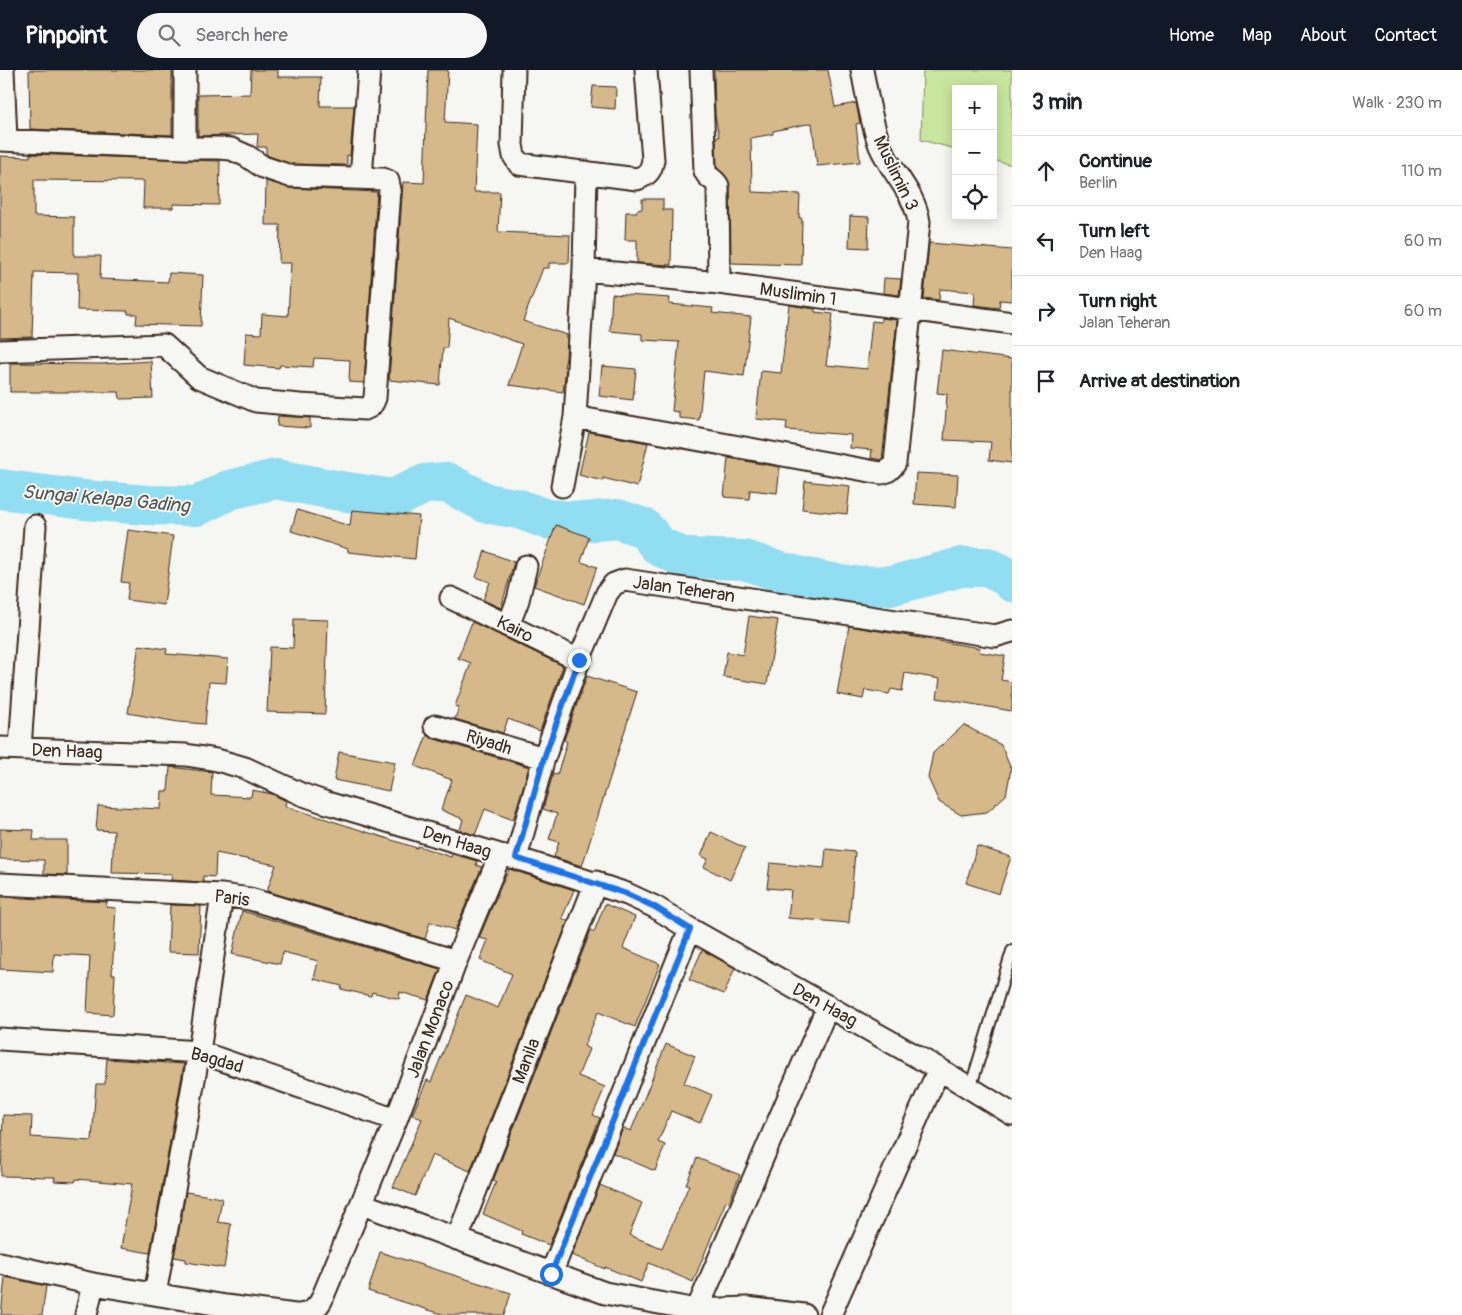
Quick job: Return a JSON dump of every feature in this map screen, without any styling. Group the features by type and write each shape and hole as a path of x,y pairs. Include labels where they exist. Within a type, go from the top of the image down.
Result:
{"street":[{"path":"0,351 164,346 199,377 256,401 365,409 373,404 375,398 390,190 388,181 361,178 290,176 262,167 246,156 232,150 218,148 3,140 3,70"},
{"path":"185,70 185,148"},
{"path":"361,178 369,70"},
{"path":"514,70 512,145 514,156 519,164 637,179 646,176 651,170 653,160 646,70"},
{"path":"701,70 705,171 707,176 715,180 718,186 719,283"},
{"name":"Muslimin 3","path":"575,417 881,473 887,472 895,463 918,229 917,211 880,147 873,125 862,70"},
{"path":"562,486 575,417 584,270 586,172"},
{"name":"Muslimin 1","path":"584,270 719,283 1012,323"},
{"path":"10,749 35,526"},
{"path":"508,626 518,600 526,566"},
{"name":"Jalan Teheran","path":"508,856 579,660 607,593 614,584 625,580 995,636 1012,631"},
{"name":"Kairo","path":"451,598 579,660"},
{"name":"Riyadh","path":"435,726 544,758"},
{"name":"Den Haag","path":"10,749 186,755 217,760 245,768 301,794 324,802 596,882 655,907 690,929 940,1069 1012,1114"},
{"name":"Jalan Monaco","path":"313,1313 321,1301 362,1204 456,961 508,856"},
{"name":"Manila","path":"457,1239 596,882"},
{"name":"Paris","path":"0,884 222,895 250,899 456,961"},
{"path":"155,1294 199,1052 222,895"},
{"path":"551,1274 690,929"},
{"path":"697,1310 828,1006"},
{"name":"Bagdad","path":"0,1039 199,1052 396,1120"},
{"path":"830,1315 940,1069"},
{"path":"362,1204 604,1293 697,1310 746,1308 804,1315"},
{"path":"0,1263 93,1284 155,1294 225,1310 295,1315"},
{"path":"86,1315 93,1284"}],"lane":[{"path":"970,1089 1012,950"}],"green space":[{"path":"923,70 1012,70 1012,165 997,161 997,85 952,85 952,148 921,140"}],"building":[{"path":"29,70 172,70 172,135 30,129"},
{"path":"251,70 278,70 278,77 321,77 320,106 354,106 350,156 347,155 347,165 292,164 269,156 266,154 266,147 257,147 258,134 198,136 198,95 250,94"},
{"path":"428,70 448,70 445,122 477,124 474,192 500,192 498,232 570,235 569,263 549,263 549,268 543,268 523,321 567,335 563,392 509,385 522,344 449,318 447,348 443,348 440,385 389,380 403,182 424,183"},
{"path":"714,70 828,70 835,107 856,103 860,123 856,124 860,162 817,166 812,123 773,131 773,134 751,138 752,192 800,194 799,218 802,218 801,265 731,263 730,186 726,176 717,168 716,137 719,137 715,115"},
{"path":"593,86 616,87 615,109 591,107"},
{"path":"30,154 220,161 219,205 173,204 173,208 143,208 144,181 34,180 34,216 74,217 74,256 101,256 100,279 168,282 169,273 203,275 201,326 136,324 137,314 128,314 128,311 77,310 78,273 34,272 32,337 0,338 0,156 30,157"},
{"path":"266,181 289,188 377,192 364,383 349,382 350,360 314,358 313,367 280,365 279,368 244,365 246,333 261,334 262,314 288,316 291,263 279,263 280,225 265,225"},
{"path":"642,199 663,199 663,210 672,210 671,265 637,263 637,240 625,240 626,212 637,212 637,210 642,209"},
{"path":"850,216 869,217 868,248 849,247"},
{"path":"929,243 1012,250 1012,301 1000,300 999,308 974,305 975,292 940,289 939,300 924,298"},
{"path":"884,278 901,279 899,295 883,293"},
{"path":"612,294 670,298 669,304 713,308 712,313 751,317 744,376 704,371 699,420 679,418 679,412 672,411 679,342 642,340 642,334 610,331"},
{"path":"789,305 815,309 815,312 833,314 826,365 867,369 872,321 881,322 881,318 897,320 882,460 871,458 872,450 850,448 851,435 786,430 787,422 756,419 761,371 781,373"},
{"path":"942,350 1012,359 1012,463 989,460 991,442 944,440 947,394 937,393"},
{"path":"151,361 153,398 120,399 119,392 10,392 10,363 101,364"},
{"path":"602,366 636,369 633,400 599,396"},
{"path":"278,416 310,418 310,428 277,426"},
{"path":"589,432 648,443 637,487 603,478 603,481 579,475"},
{"path":"728,458 780,467 777,493 750,490 749,499 724,497"},
{"path":"916,473 958,475 956,507 914,504"},
{"path":"805,481 850,486 847,514 802,509"},
{"path":"297,510 350,526 352,510 419,516 415,559 348,552 348,549 291,531"},
{"path":"556,525 589,537 581,562 597,567 584,604 534,586"},
{"path":"128,530 173,536 164,605 127,600 129,583 121,582"},
{"path":"485,551 514,562 501,608 483,600 490,582 476,577"},
{"path":"749,616 778,620 767,684 723,677 727,652 743,655"},
{"path":"294,619 328,620 325,714 267,712 270,647 293,648"},
{"path":"472,622 563,666 540,731 508,719 503,733 455,719 459,707 455,706 471,663 458,658"},
{"path":"849,626 980,648 979,652 1005,656 1001,680 1012,682 1012,711 937,698 940,679 905,673 902,691 891,689 889,694 865,690 863,699 837,694"},
{"path":"139,645 167,649 166,654 228,659 226,683 209,682 205,724 178,722 128,713"},
{"path":"587,676 637,692 582,866 554,857 559,842 549,839 557,814 543,809 553,774 557,775 567,742 564,740"},
{"path":"964,725 1001,745 1011,769 1006,795 987,812 961,815 939,802 928,778 933,753"},
{"path":"427,735 431,738 529,767 513,820 485,809 475,835 460,830 463,819 441,810 452,780 415,766"},
{"path":"339,752 395,762 389,791 334,780"},
{"path":"170,767 212,772 211,795 251,797 252,790 272,794 286,801 285,806 417,848 418,846 451,857 452,854 477,861 476,865 482,867 455,930 430,922 425,939 267,891 276,865 216,853 215,877 203,876 203,882 171,880 172,874 112,873 114,831 96,830 98,806 161,809 162,791 168,791"},
{"path":"0,829 34,830 33,840 67,840 67,875 44,874 44,860 0,859"},
{"path":"711,832 745,848 730,880 704,867 708,859 701,856"},
{"path":"977,846 1011,857 999,894 966,883"},
{"path":"826,849 855,852 849,923 788,918 791,890 767,888 770,863 824,868"},
{"path":"509,869 574,890 562,918 568,921 470,1171 432,1155 415,1196 393,1187 422,1119 412,1115 427,1080 431,1082 466,995 498,1008 512,974 480,960 488,940 479,938"},
{"path":"0,897 107,902 106,907 116,908 112,974 115,974 113,1015 87,1013 90,956 54,954 53,972 0,969"},
{"path":"605,904 635,917 623,948 660,964 635,1027 598,1012 584,1046 589,1049 578,1076 605,1087 593,1115 600,1118 549,1245 521,1234 522,1231 483,1214 496,1182 493,1181 591,930 594,932"},
{"path":"170,905 201,906 199,953 168,952"},
{"path":"242,911 440,969 428,1000 400,992 399,999 372,992 371,996 341,989 342,986 314,979 318,961 283,952 280,964 232,954"},
{"path":"702,950 735,968 724,994 689,980"},
{"path":"666,1044 695,1056 684,1083 712,1095 700,1123 671,1111 658,1142 665,1145 655,1171 613,1153 623,1128 631,1131"},
{"path":"107,1059 184,1064 150,1253 121,1248 132,1184 76,1179 75,1182 54,1181 55,1177 1,1176 3,1115 32,1116 31,1137 92,1141 96,1084 105,1084"},
{"path":"697,1158 740,1175 729,1202 726,1201 693,1282 649,1263 641,1282 572,1255 600,1185 642,1203 629,1235 662,1248 689,1185 686,1184"},
{"path":"186,1192 222,1198 218,1222 231,1224 224,1268 186,1262 186,1259 174,1257"},
{"path":"380,1252 511,1293 504,1315 445,1315 368,1291"},
{"path":"5,1277 46,1286 42,1315 1,1315"}],"waterway":[{"name":"Sungai Kelapa Gading","path":"0,489 84,500 148,505 197,506 229,490 276,479 393,499 425,484 446,482 486,503 519,509 546,519 585,522 617,519 644,528 659,546 684,558 744,560 781,572 851,586 894,585 961,567 987,567 1010,578 1012,582"}],"route":[{"path":"551,1274 690,929 655,907 627,894 596,882 516,858 544,758 579,660"}]}
